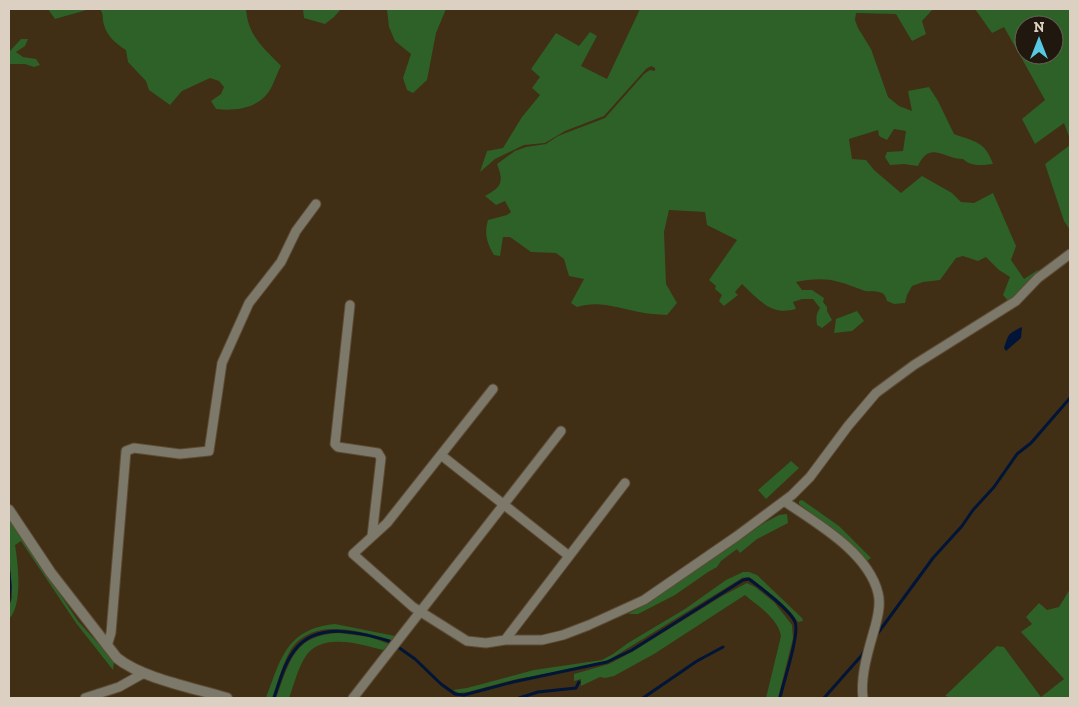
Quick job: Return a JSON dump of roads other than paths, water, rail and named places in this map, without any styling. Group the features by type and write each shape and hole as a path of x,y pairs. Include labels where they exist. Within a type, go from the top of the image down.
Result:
{"street":[{"path":"107,646 111,633 126,451 134,448 180,454 209,451 222,362 249,303 281,262 296,231 316,204"},
{"path":"493,389 387,523 353,554 420,612 467,641 486,643 505,640 542,640 563,635 644,600 737,536 784,501 810,477 848,426 876,393 914,366 1016,301 1038,278 1070,254"},
{"path":"350,305 335,444 338,447 378,453 381,458 372,537"},
{"path":"352,698 562,431"},
{"path":"441,456 568,556"},
{"path":"505,640 625,483"},
{"path":"784,501 840,539 857,557 876,585 879,593 879,609 865,671 862,690 863,698"},
{"path":"9,510 51,573 117,658 128,667 144,673 227,698"},
{"path":"85,698 119,687 144,673"}],"water":[{"path":"1022,327 1021,338 1006,351 1004,348 1009,335"}],"waterway":[{"path":"875,637 933,558 994,487 1017,454 1031,443 1070,398"},
{"path":"9,573 9,601"},
{"path":"398,647 415,659 441,684 455,694 464,695 513,682 607,662 632,650 743,580 749,579 781,605 795,622 795,637 780,698"},
{"path":"274,698 290,656 303,642 314,636 338,631 352,632 389,641"},
{"path":"643,698 697,661 723,647"},
{"path":"824,698 862,655 865,649"},
{"path":"519,698 538,692 576,688 579,682"}]}
